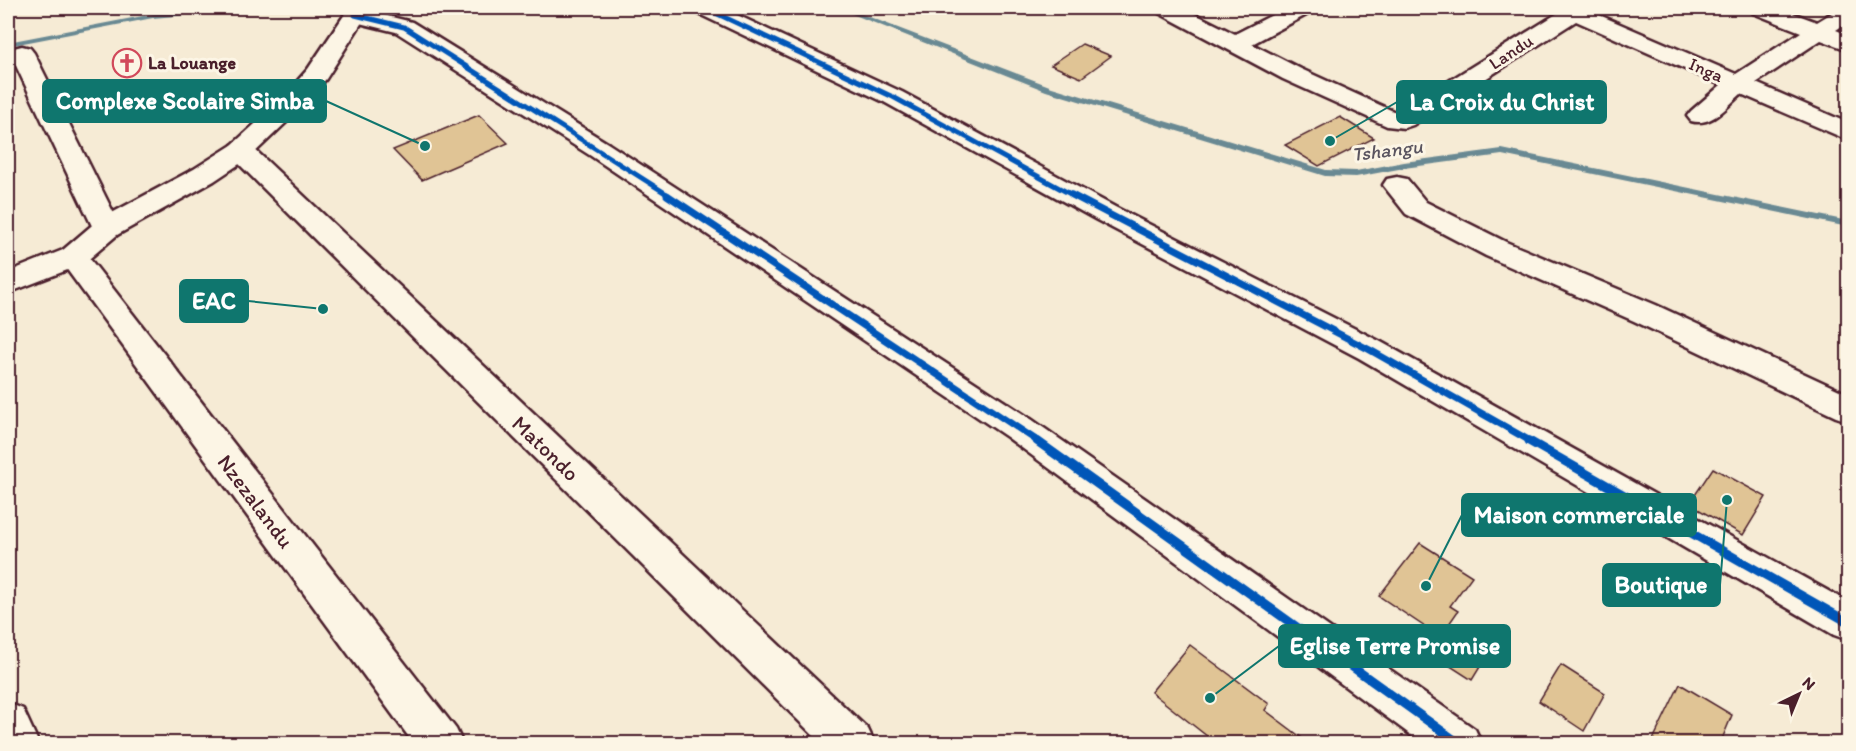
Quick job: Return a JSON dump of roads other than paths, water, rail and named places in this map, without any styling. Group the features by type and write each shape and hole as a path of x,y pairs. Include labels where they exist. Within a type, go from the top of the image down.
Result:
{"street":[{"path":"705,8 893,97 1105,213 1370,350 1848,622"},
{"path":"1167,8 1236,43 1302,8"},
{"path":"1761,8 1848,43"},
{"name":"Landu","path":"1236,43 1292,74 1387,118 1404,120 1573,9"},
{"name":"Inga","path":"1573,9 1848,132"},
{"path":"8,283 72,257 80,249 96,240 107,228 241,152 287,108 317,74 357,11 404,27 600,150 1019,428 1460,744"},
{"path":"1701,116 1738,84 1848,12"},
{"path":"22,53 107,228"},
{"name":"Matondo","path":"241,152 853,744"},
{"path":"1397,185 1416,208 1496,249 1645,313 1848,408"},
{"name":"Nzezalandu","path":"72,257 441,744"},
{"path":"8,724 17,744"}],"waterway":[{"name":"Tshangu","path":"8,44 153,16 242,8"},
{"name":"Tshangu","path":"841,8 1049,89 1325,173 1356,174 1502,152 1848,224"}],"place":[{"name":"La Louange","path":"127,63"},
{"name":"La Croix du Christ","path":"1330,141"},
{"name":"Complexe Scolaire Simba","path":"425,146"},
{"name":"EAC","path":"323,309"},
{"name":"Boutique","path":"1727,500"},
{"name":"Maison commerciale","path":"1426,586"},
{"name":"Eglise Terre Promise","path":"1210,698"}]}
